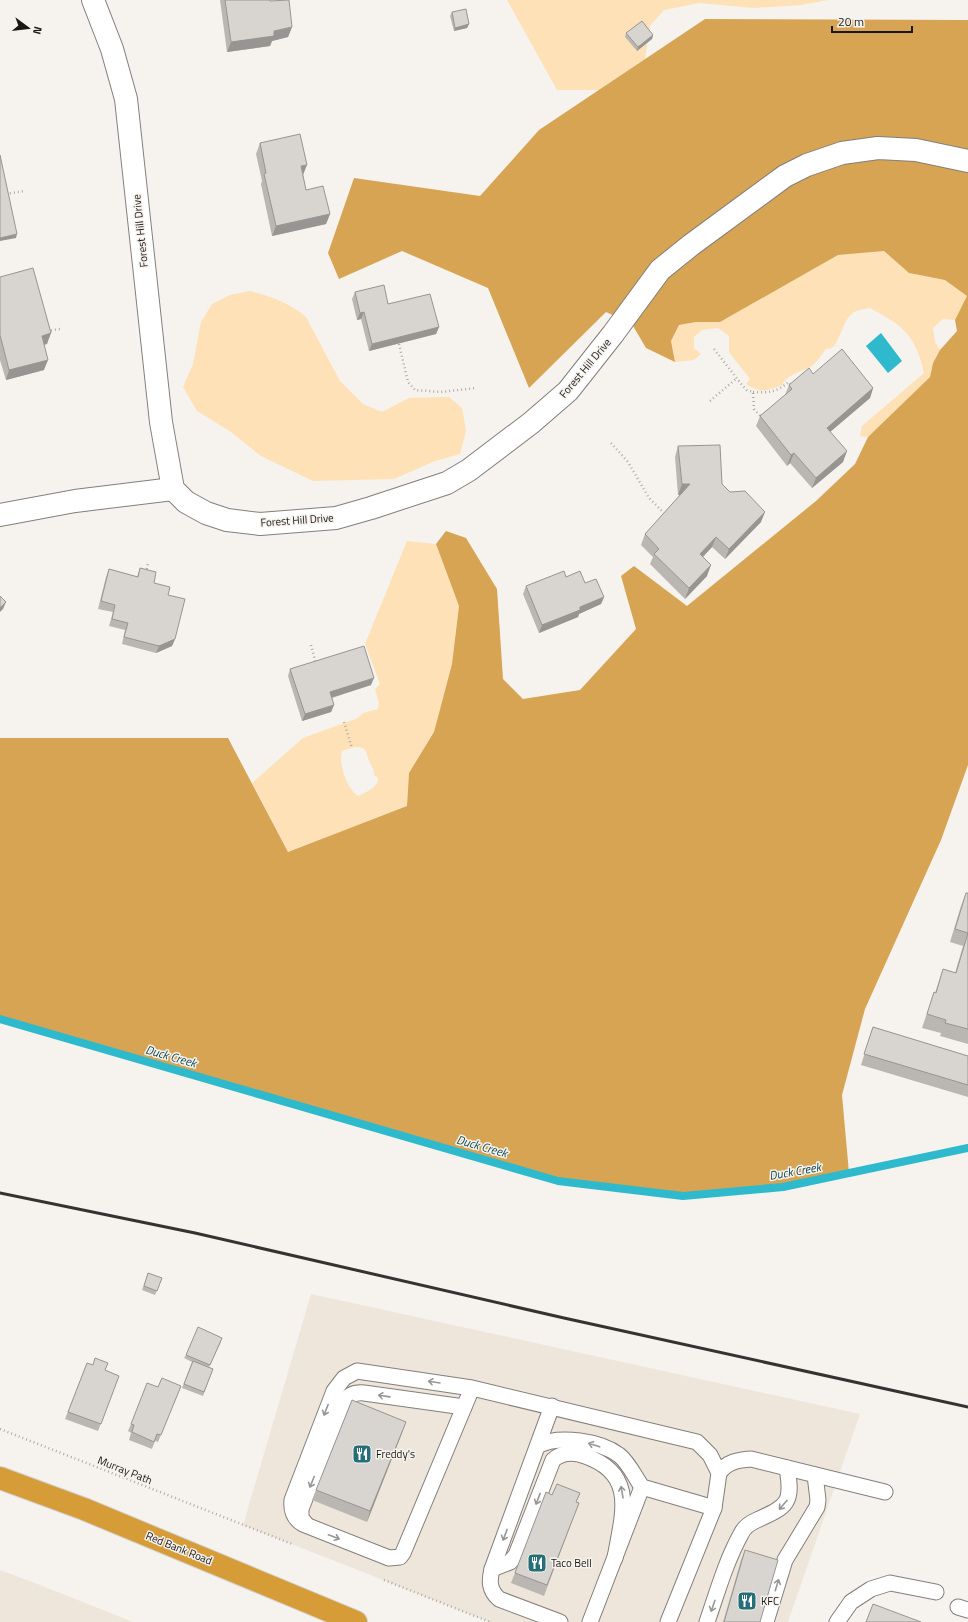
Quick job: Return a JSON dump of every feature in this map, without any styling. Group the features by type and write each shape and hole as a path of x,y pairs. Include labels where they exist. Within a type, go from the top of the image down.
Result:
{"highway":[{"name":"Red Bank Road","path":"0,1478 84,1509 356,1622"}],"street":[{"name":"Forest Hill Drive","path":"93,0 112,49 126,99 161,422 173,489 186,502 206,513 227,520 260,524 336,518 447,483 469,470 531,423 568,391 613,334 660,270 691,245 785,176 807,165 842,153 878,148 916,150 968,161"},
{"path":"0,515 75,502 173,489"}],"lane":[{"path":"472,1388 404,1553 400,1557 389,1558 308,1527 300,1523 295,1517 292,1500 334,1391 344,1378 352,1373 363,1372 472,1388 697,1442 710,1455 719,1473"},
{"path":"308,1527 302,1518 301,1509 343,1402 348,1396 355,1393 364,1392 464,1406"},
{"path":"552,1406 490,1576 491,1588 499,1599 560,1622"},
{"path":"539,1444 555,1440 579,1441 613,1452 623,1460 642,1487 714,1508"},
{"path":"492,1569 510,1562 516,1556 553,1460 570,1453 582,1455 598,1461 612,1473 620,1483 623,1503 615,1558"},
{"path":"668,1622 714,1508 719,1473 731,1462 751,1459 885,1492"},
{"path":"707,1622 741,1532 753,1522 779,1510 787,1501 790,1487 787,1468"},
{"path":"766,1622 785,1560 817,1507 818,1500 815,1475"},
{"path":"590,1622 642,1487"},
{"path":"837,1622 851,1602 871,1589 890,1583 936,1592"}],"path":[{"path":"6,194 24,191"},
{"path":"44,332 60,329"},
{"path":"399,344 408,382 415,390 441,392 476,388"},
{"path":"714,349 747,390 767,393 779,390 789,382 794,388"},
{"path":"710,401 737,378"},
{"path":"753,392 754,409 764,420"},
{"path":"611,443 628,462 650,498 667,516"},
{"path":"145,577 148,564"},
{"path":"311,645 316,667"},
{"path":"344,722 352,748"},
{"name":"Murray Path","path":"0,1429 243,1525"}],"shaded area":[{"path":"507,0 828,0 801,5 754,8 699,3 664,10 650,26 645,59 599,90 557,90"},
{"path":"705,19 968,20 968,765 941,840 865,1009 842,1095 849,1173 783,1187 683,1196 558,1181 0,1019 0,738 228,738 288,852 407,806 409,773 434,732 452,664 459,606 436,544 446,531 466,538 497,589 503,679 523,699 580,690 636,629 621,576 634,566 687,606 816,501 855,464 868,437 930,377 933,363 940,350 957,331 955,320 967,296 945,280 909,273 884,251 838,255 720,322 696,322 679,325 671,341 675,362 646,348 632,324 606,312 529,388 488,288 402,251 339,279 328,253 354,178 480,196 539,130"},
{"path":"884,251 909,273 945,280 968,296 955,320 943,319 933,328 935,342 940,350 933,363 930,377 868,437 860,436 862,426 924,373 917,350 906,333 891,320 870,308 856,311 850,315 838,340 832,348 826,349 812,366 791,376 782,385 768,390 756,389 746,384 750,379 729,352 729,336 718,328 702,330 694,337 694,348 701,354 694,360 675,362 671,341 679,325 696,322 720,322 838,255"},
{"path":"250,291 280,301 306,317 340,381 363,404 382,412 409,398 449,397 462,408 466,431 460,454 435,461 394,479 313,481 261,456 231,432 197,411 183,387 193,364 201,322 212,304 230,295"},
{"path":"407,541 436,544 459,606 452,664 434,732 409,773 407,806 288,852 252,783 303,738 358,718 363,713 378,709 379,703 375,689 380,684 365,644","holes":["354,747 363,748 365,750 374,775 378,778 374,787 358,796 350,788 344,775 341,762 342,751"]},
{"path":"311,1294 860,1414 788,1622 490,1622 243,1525"},
{"path":"0,1570 40,1585 133,1622 0,1622"}],"water":[{"path":"881,333 902,361 888,373 866,346"}],"building":[{"path":"225,0 289,0 292,27 274,31 274,36 231,42"},
{"path":"466,9 469,24 455,28 452,12"},
{"path":"642,21 653,35 638,47 626,33"},
{"path":"300,134 307,165 301,166 306,190 323,186 330,214 276,226 264,174 266,173 260,143"},
{"path":"0,155 17,234 0,238"},
{"path":"33,268 51,333 42,336 48,360 9,370 0,335 0,277"},
{"path":"384,285 388,304 430,294 439,327 372,344 364,312 360,313 355,292"},
{"path":"842,349 873,388 827,428 847,451 816,478 794,453 791,455 760,416 792,389 789,385 809,368 813,374"},
{"path":"720,445 722,484 730,492 745,491 765,512 729,549 716,537 700,554 711,565 689,588 654,554 659,549 645,534 690,484 682,484 678,446"},
{"path":"140,568 156,572 154,583 170,587 168,595 185,599 175,639 159,646 124,637 128,623 112,619 115,605 101,601 109,569 138,577"},
{"path":"564,571 566,577 580,571 585,583 596,579 604,597 580,607 580,610 542,625 526,586"},
{"path":"0,596 6,602 0,608"},
{"path":"364,646 374,678 330,692 334,705 305,714 290,669"},
{"path":"966,893 968,893 968,933 955,929"},
{"path":"968,933 968,1029 945,1023 946,1020 927,1014 934,992 936,993 943,969 956,973"},
{"path":"873,1027 968,1056 968,1085 864,1054"},
{"path":"148,1273 162,1278 157,1291 144,1286"},
{"path":"198,1327 222,1338 210,1365 186,1355"},
{"path":"95,1358 108,1363 105,1370 119,1376 101,1424 68,1412 87,1363 93,1365"},
{"path":"193,1361 213,1369 204,1392 184,1384"},
{"path":"162,1378 181,1386 161,1435 157,1434 154,1442 132,1432 134,1425 131,1424 147,1383 158,1387"},
{"name":"Freddy's","path":"352,1400 406,1422 370,1511 316,1490"},
{"name":"Taco Bell","path":"557,1484 580,1493 576,1502 579,1503 547,1585 515,1573 546,1492 552,1495"},
{"name":"KFC","path":"745,1550 778,1560 760,1622 724,1622"},
{"path":"873,1604 921,1622 866,1622"}],"waterway":[{"name":"Duck Creek","path":"0,1019 558,1181 683,1196 783,1187 968,1148"}],"railway":[{"path":"0,1193 195,1233 564,1318 968,1407"}],"place":[{"name":"Freddy's","path":"362,1454"},
{"name":"Taco Bell","path":"537,1563"},
{"name":"KFC","path":"747,1601"}]}
